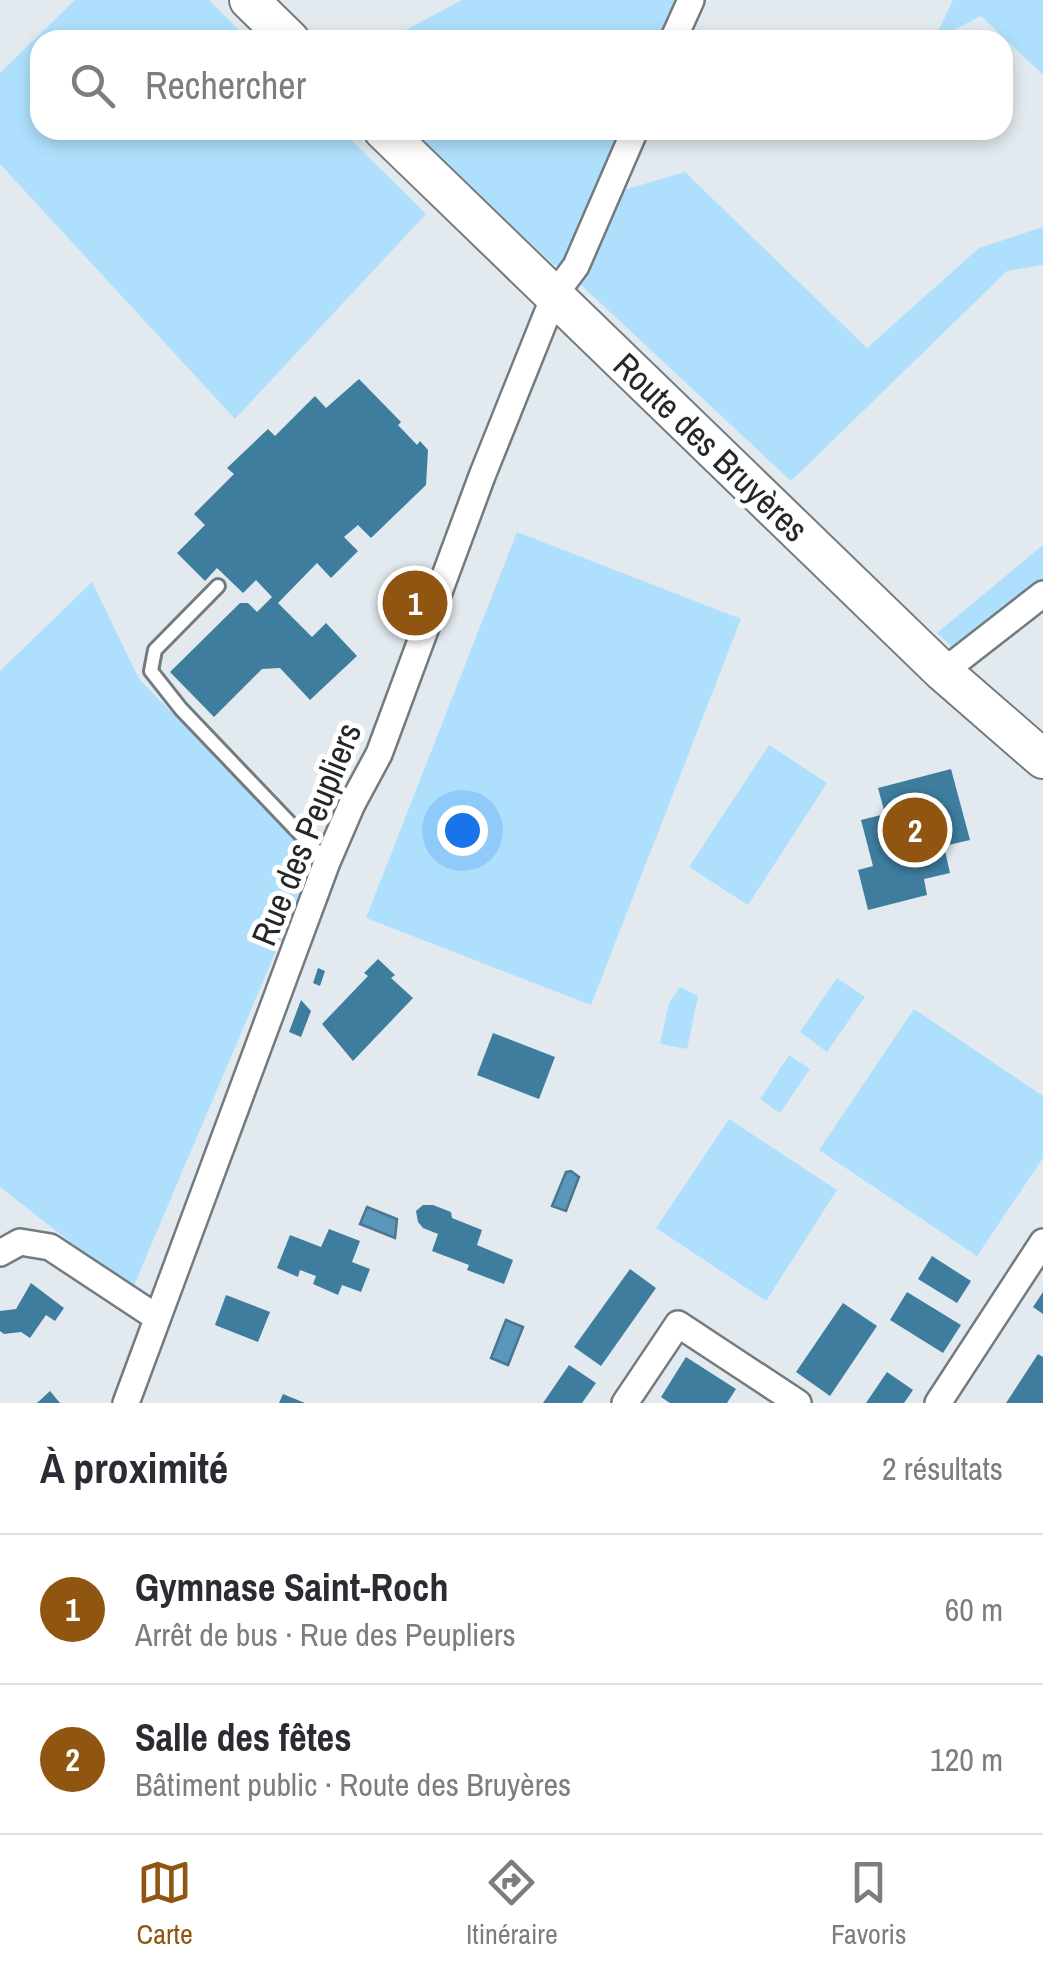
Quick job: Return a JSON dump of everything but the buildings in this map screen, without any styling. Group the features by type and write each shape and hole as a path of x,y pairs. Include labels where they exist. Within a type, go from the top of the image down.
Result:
{"main road":[{"path":"249,0 280,30"},
{"name":"Route des Bruyères","path":"393,140 943,672 1043,759"}],"street":[{"path":"678,30 690,0"},
{"name":"Rue des Peupliers","path":"126,1403 327,862 378,754 555,294 576,266 631,140"},
{"path":"943,672 1043,594"},
{"path":"0,1253 20,1242 50,1247 156,1317"},
{"path":"938,1403 1043,1242"},
{"path":"626,1403 678,1324 798,1403"}],"lane":[{"path":"218,586 155,650 151,671 181,709 327,862"}],"shaded area":[{"path":"75,0 209,0 239,30 44,30"},
{"path":"462,0 683,0 670,30 406,30"},
{"path":"953,0 1043,0 1043,75 1013,46 1013,30 996,30 981,16 954,30 939,30"},
{"path":"30,44 30,140 351,140 426,214 235,419 0,164 0,73"},
{"path":"421,140 622,140 565,265 554,265"},
{"path":"685,172 867,348 979,248 1043,227 1043,265 1007,271 791,481 580,284 617,192"},
{"path":"517,532 741,619 591,1005 366,918"},
{"path":"1043,545 1043,580 955,649 937,633"},
{"path":"92,582 139,679 315,859 132,1290 0,1187 0,671"},
{"path":"769,745 827,783 748,905 689,867"},
{"path":"837,978 865,997 827,1052 800,1032"},
{"path":"680,987 698,996 687,1049 660,1044 669,1003"},
{"path":"914,1009 1043,1096 1043,1158 977,1256 819,1150"},
{"path":"789,1055 810,1069 780,1113 760,1099"},
{"path":"729,1119 837,1190 766,1301 656,1228"},
{"path":"566,1172 579,1177 566,1211 552,1206"},
{"path":"367,1207 397,1219 395,1238 360,1224"},
{"path":"506,1320 523,1327 508,1365 491,1358"}],"place":[{"name":"Gymnase Saint-Roch","path":"415,603"},
{"name":"Salle des fêtes","path":"915,830"}]}
